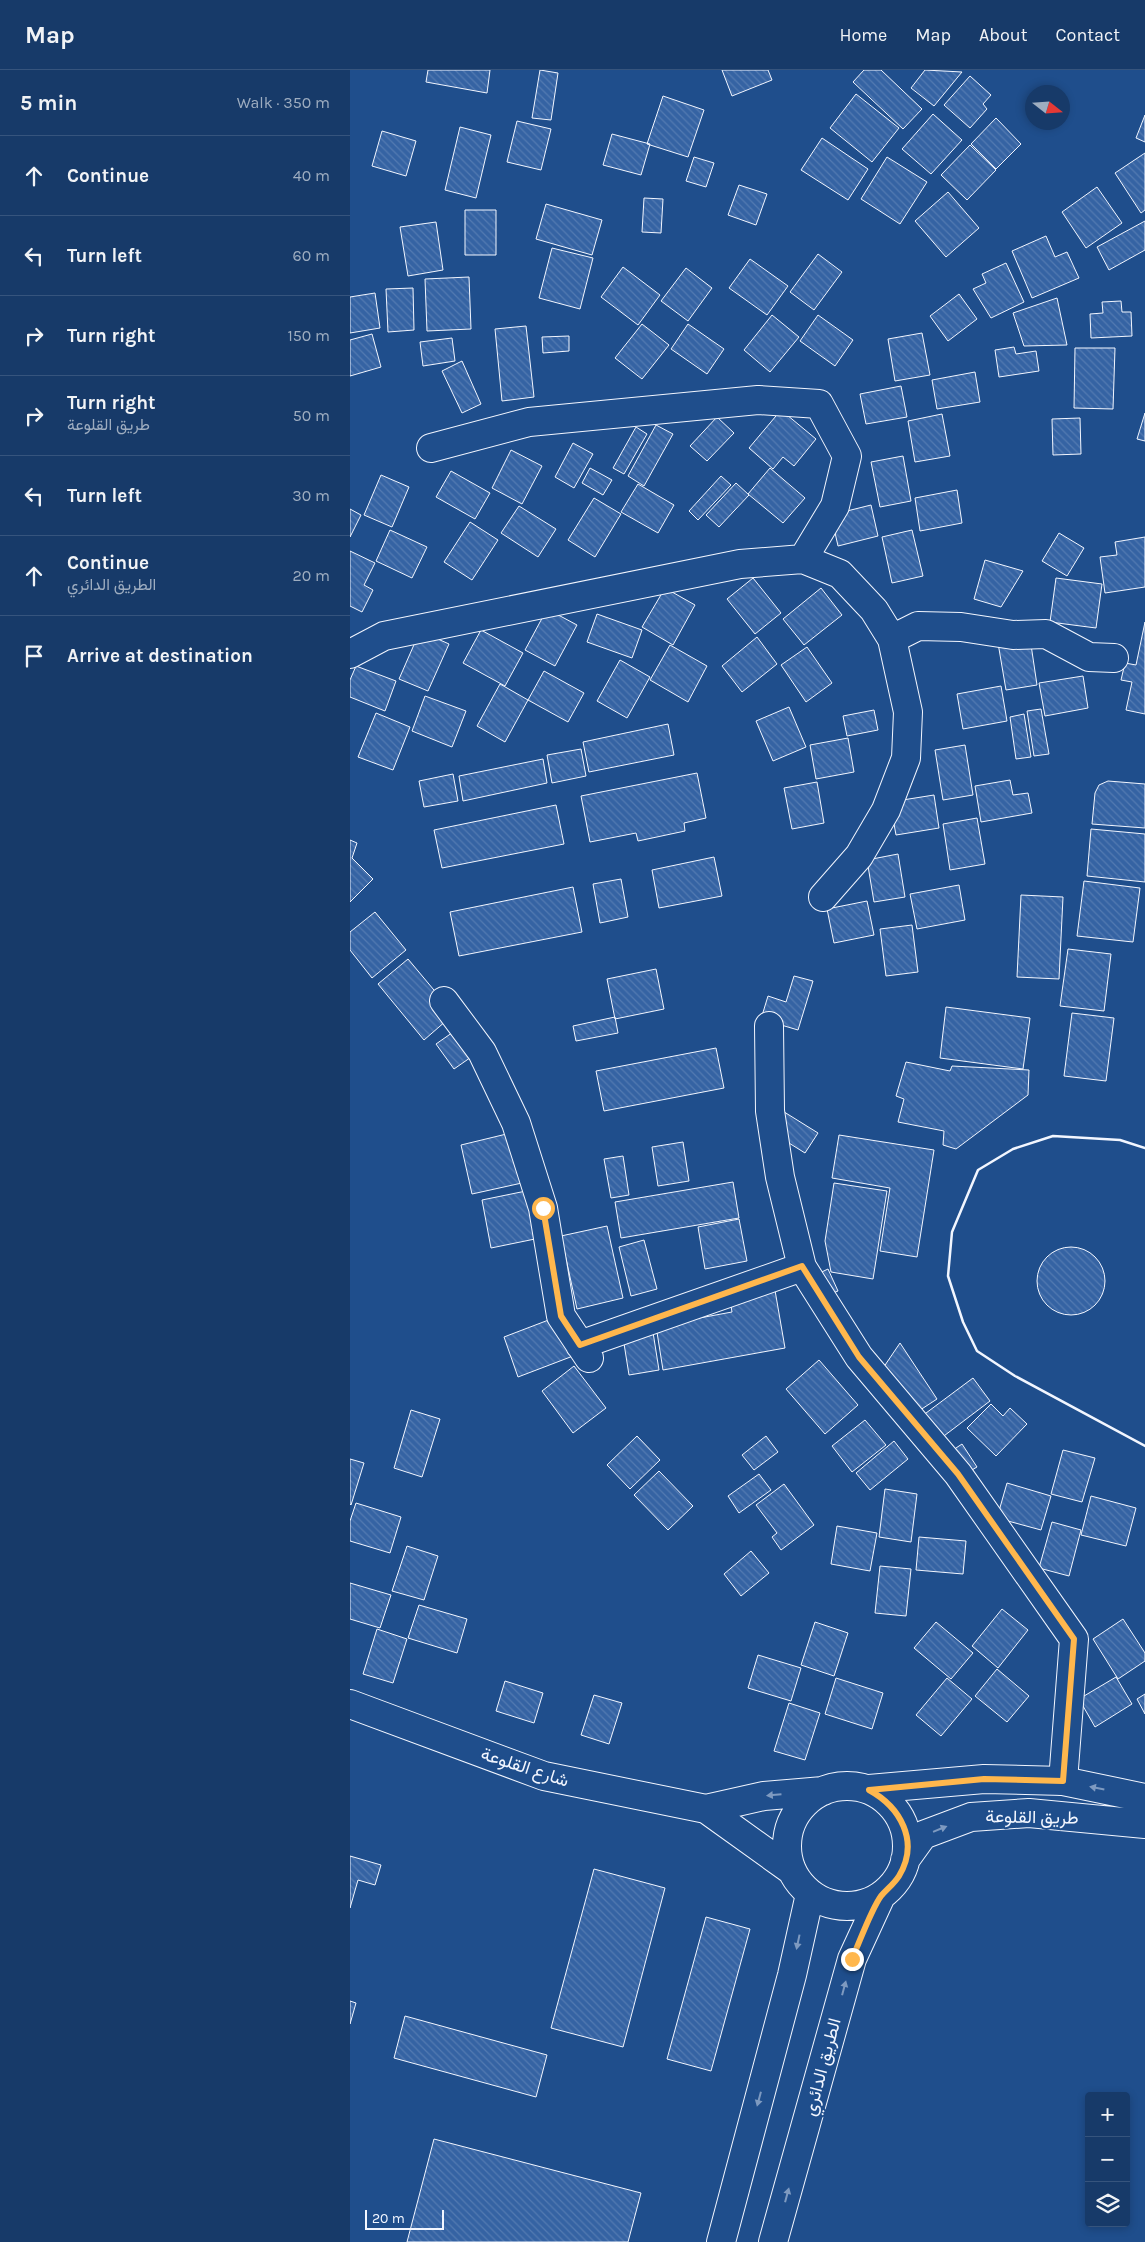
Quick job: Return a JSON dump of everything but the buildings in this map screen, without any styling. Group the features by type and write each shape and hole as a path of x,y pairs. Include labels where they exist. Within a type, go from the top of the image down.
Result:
{"street":[{"path":"431,448 528,422 758,400 819,404 847,456 835,506 803,559"},
{"path":"350,654 384,636 740,564 803,559 840,574 874,610 892,639 908,712 906,758 886,810 859,856 823,897"},
{"path":"892,639 918,626 961,627 1013,635 1046,634 1089,657 1114,658"},
{"path":"444,1001 482,1052 516,1122 543,1208 561,1316 585,1352 802,1266"},
{"path":"769,1026 770,1111 780,1177 802,1266 859,1357 958,1474 1074,1639 1063,1781"},
{"name":"شارع القلوعة","path":"350,1704 544,1776 706,1809"},
{"name":"طريق القلوعة","path":"869,1790 984,1779 1063,1781 1145,1798"},
{"path":"706,1809 791,1870 810,1894 826,1904 845,1907 864,1905 881,1896 900,1874 905,1860 907,1843 904,1826 896,1811 883,1798 869,1790 853,1786 838,1786 823,1791 807,1800 795,1815 791,1824 786,1852 791,1870"},
{"path":"706,1809 764,1796 823,1791"},
{"name":"طريق القلوعة","path":"905,1860 923,1835 970,1817 1029,1813 1145,1824"},
{"path":"722,2242 792,1976 810,1894"},
{"name":"الطريق الدائري","path":"774,2242 852,1959 881,1896"}],"wall":[{"path":"1145,1148 1120,1140 1053,1136 1013,1149 978,1170 952,1232 948,1276 963,1322 977,1351 1015,1376 1145,1446"}],"route":[{"path":"543,1208 561,1316 580,1345 802,1266 859,1357 958,1474 1074,1639 1063,1781 984,1779 914,1784 869,1790 883,1798 896,1811 904,1826 907,1843 905,1860 900,1874 892,1886 881,1896 852,1959"}]}
